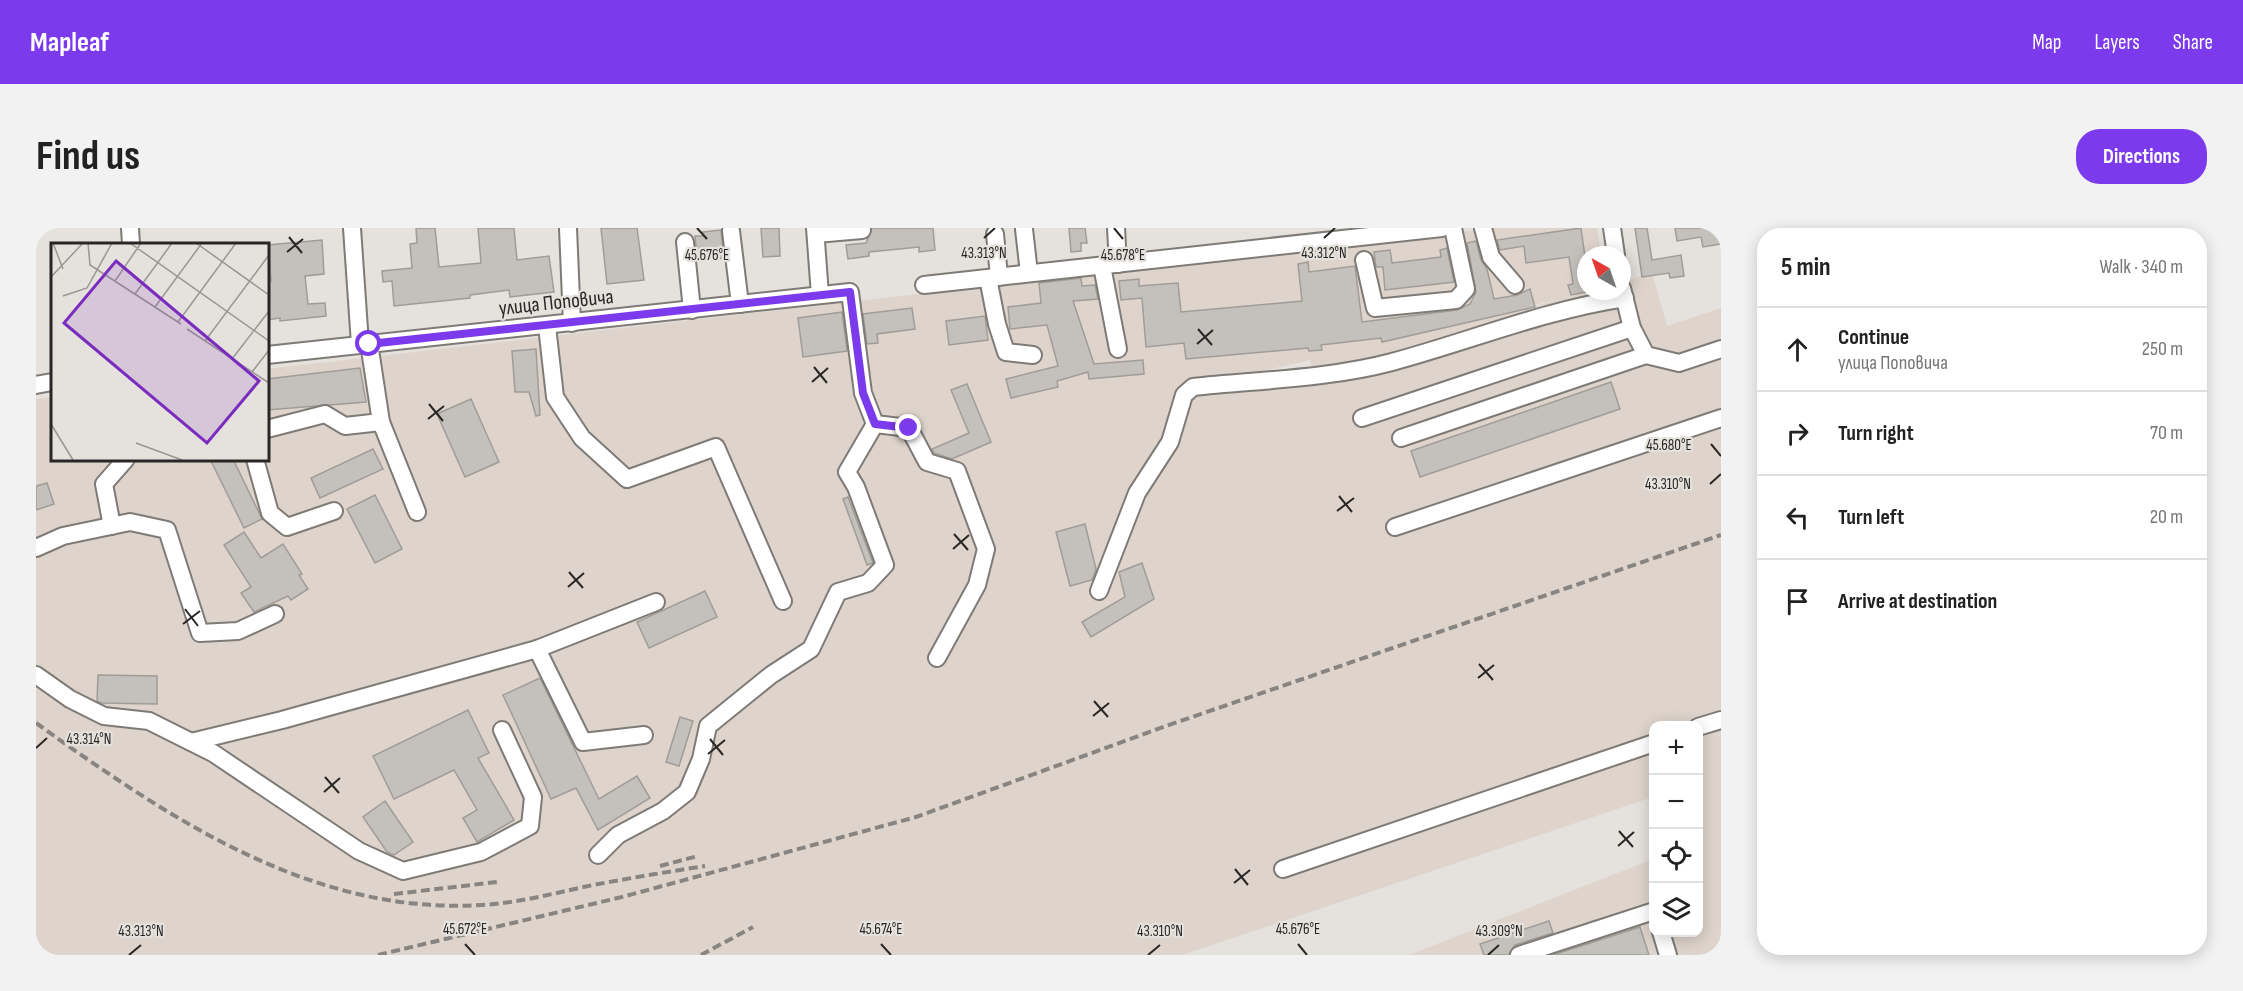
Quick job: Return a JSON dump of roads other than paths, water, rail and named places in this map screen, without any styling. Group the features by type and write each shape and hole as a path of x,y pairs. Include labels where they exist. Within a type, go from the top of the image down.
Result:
{"street":[{"path":"130,228 131,243"},
{"path":"351,228 365,344 381,422 417,512"},
{"path":"568,228 572,323"},
{"path":"1116,228 1110,265 1118,349"},
{"path":"924,285 1442,228"},
{"path":"1365,260 1375,308 1456,300 1466,290 1453,228"},
{"path":"1483,228 1491,256 1515,285"},
{"path":"1612,228 1615,246"},
{"path":"1024,229 1029,273"},
{"path":"820,295 815,231 862,230"},
{"path":"731,231 740,304"},
{"path":"995,234 994,277 997,324 1006,352 1033,355"},
{"path":"685,242 692,310"},
{"name":"улица Поповича","path":"268,355 850,292 863,393 875,424"},
{"path":"1099,591 1137,492 1170,442 1184,394 1193,387 1328,372 1390,362 1598,300"},
{"path":"1625,300 1632,328 1646,356"},
{"path":"547,326 555,398 582,438 627,479 716,447 783,601"},
{"path":"1362,418 1632,328"},
{"path":"1401,438 1646,356 1679,363 1721,350"},
{"path":"36,385 51,382"},
{"path":"268,429 325,414 345,426 381,422"},
{"path":"1395,527 1721,418"},
{"path":"598,855 618,835 663,811 687,792 701,759 708,726 771,675 811,649 838,592 868,583 885,565 856,487 847,472 875,424 909,428 927,462 957,471 986,549 977,585 937,658"},
{"path":"112,526 105,484 125,460"},
{"path":"255,460 270,513 287,526 334,511"},
{"path":"36,548 63,536 130,522 167,530 200,633 238,631 275,614"},
{"path":"191,742 282,720 537,649 656,602"},
{"path":"537,649 583,742 644,735"},
{"path":"36,675 70,699 104,716 149,721 213,753 359,851 403,871 481,852 530,825 533,797 502,730"},
{"path":"1703,725 1721,720"},
{"path":"1283,869 1649,744"},
{"path":"1519,955 1649,912"},
{"path":"1662,937 1668,955"}],"railway":[{"path":"378,955 622,897 916,817 1166,726 1721,535"},
{"path":"36,723 190,825 244,853 300,877 358,894 418,904 495,904 705,866"},
{"path":"660,866 698,856"},
{"path":"394,894 497,882"},
{"path":"701,955 753,927"}]}
